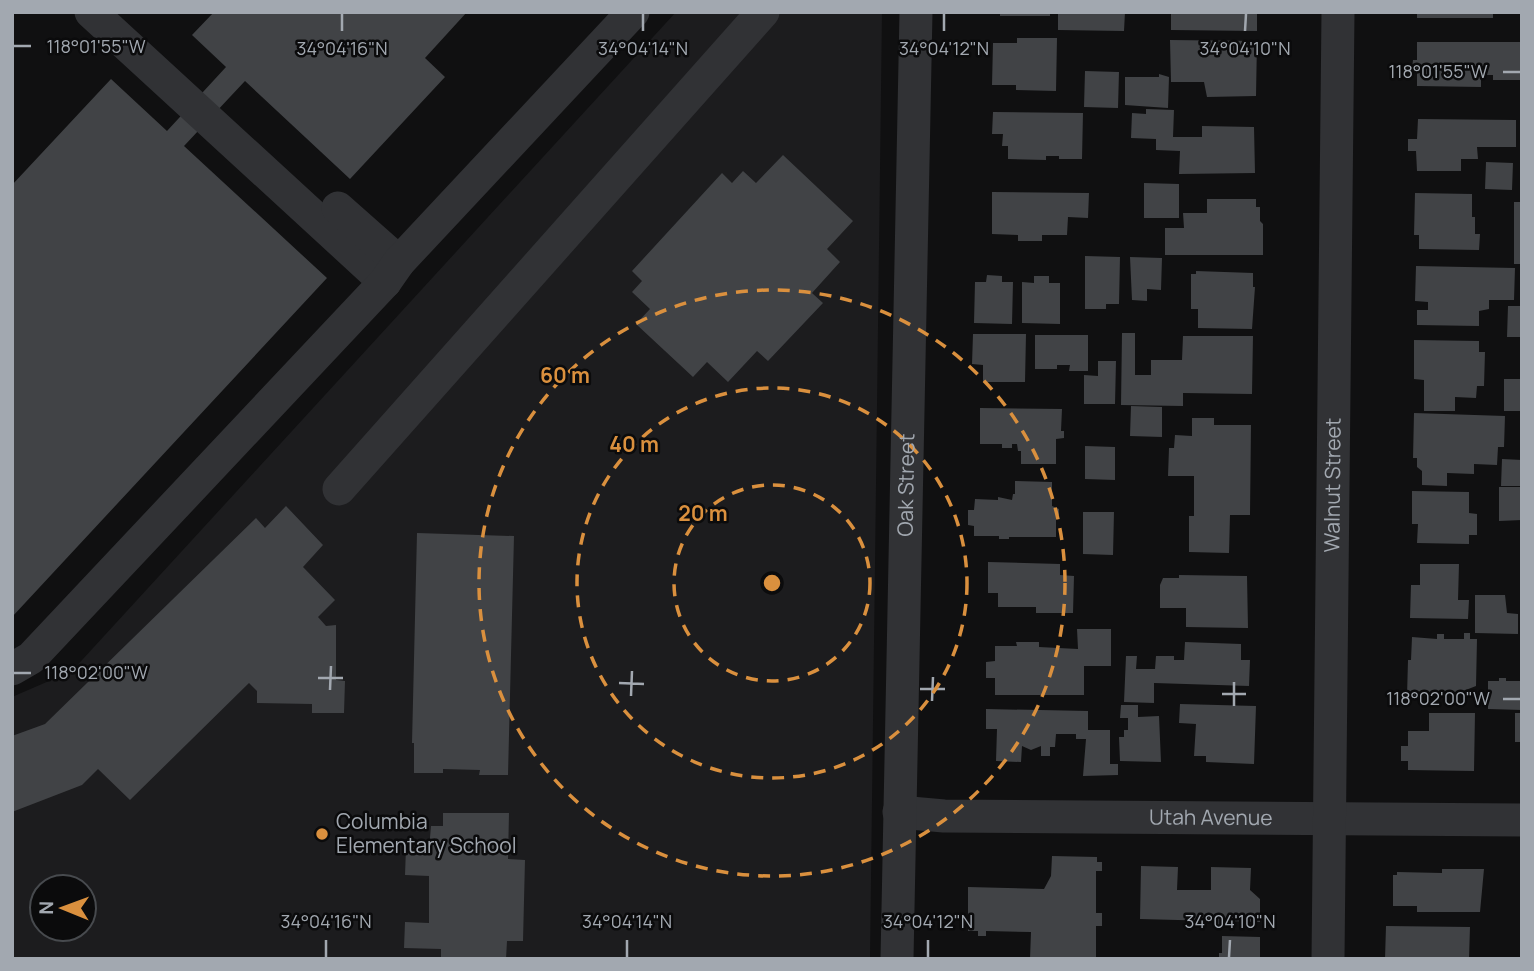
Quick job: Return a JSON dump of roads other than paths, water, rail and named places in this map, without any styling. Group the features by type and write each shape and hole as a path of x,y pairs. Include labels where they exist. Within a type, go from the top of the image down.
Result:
{"street":[{"path":"91,12 392,272"},
{"path":"120,12 392,272"},
{"path":"12,669 31,658 633,12"},
{"path":"339,489 763,12"},
{"name":"Oak Street","path":"897,959 916,12"},
{"name":"Walnut Street","path":"1328,959 1338,12"},
{"name":"Utah Avenue","path":"899,812 944,816 1522,820"}],"place":[{"name":"Columbia Elementary School","path":"322,834"}]}
